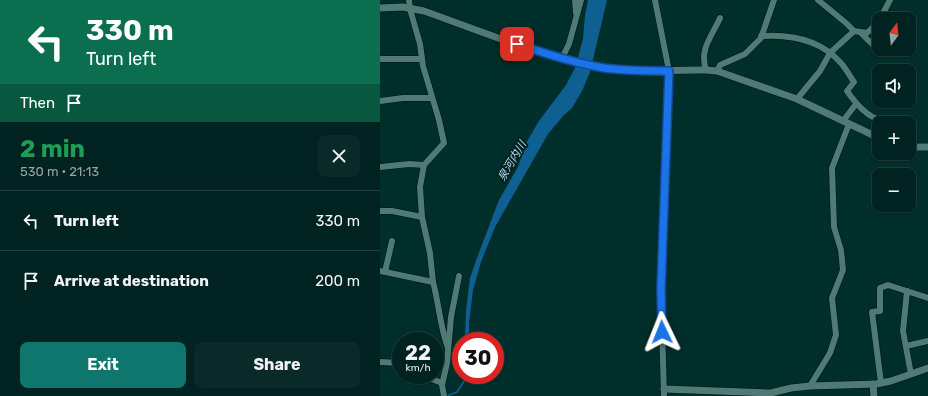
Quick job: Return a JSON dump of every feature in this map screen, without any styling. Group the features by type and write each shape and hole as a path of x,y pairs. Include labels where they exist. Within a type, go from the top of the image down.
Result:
{"street":[{"path":"409,0 420,44 422,59 444,143 424,165 420,187 422,217 430,253 433,282 448,348"},
{"path":"575,0 576,21"},
{"path":"562,58 569,44 581,0"},
{"path":"655,0 669,71 661,289 664,393 771,393 791,388 810,386 873,384 881,383 928,368"},
{"path":"717,71 720,65 745,54 762,36 774,0"},
{"path":"818,0 872,44"},
{"path":"884,12 890,0"},
{"path":"380,8 410,8 424,11 517,44 562,58 600,67 634,70 717,71 797,99 872,135"},
{"path":"706,70 703,61 704,51 720,18"},
{"path":"797,99 820,70 830,52 857,31 867,33 872,28"},
{"path":"762,36 792,36 804,39 830,52 842,64 854,82 847,91 856,104 872,116"},
{"path":"380,59 422,59"},
{"path":"380,100 432,98"},
{"path":"810,386 830,353 836,335 832,298 843,270 841,250 834,227 832,168 846,122 856,104"},
{"path":"916,147 928,147"},
{"path":"380,167 409,164 424,165"},
{"path":"380,211 392,211 422,217"},
{"path":"392,241 382,272 433,282"},
{"path":"444,375 447,362 451,317 459,276"},
{"path":"881,383 872,312 880,311 880,288 888,285 928,298"},
{"path":"907,291 903,331 911,374"},
{"path":"906,346 928,341"},
{"path":"380,362 392,363"},
{"path":"442,384 444,395"},
{"path":"873,384 874,396"}],"water":[{"path":"588,0 607,0 590,72 582,91 572,108 548,134 495,227 481,262 473,290 469,332 465,332 466,310 470,278 477,258 499,200 518,167 526,143 539,121 566,85 575,68 583,39"}],"waterway":[{"path":"447,396 457,392 462,384"}],"route":[{"path":"517,44 548,55 603,68 669,71 661,289 662,332"}],"water label":[{"name":"泉河内川","path":"512,161"}]}
